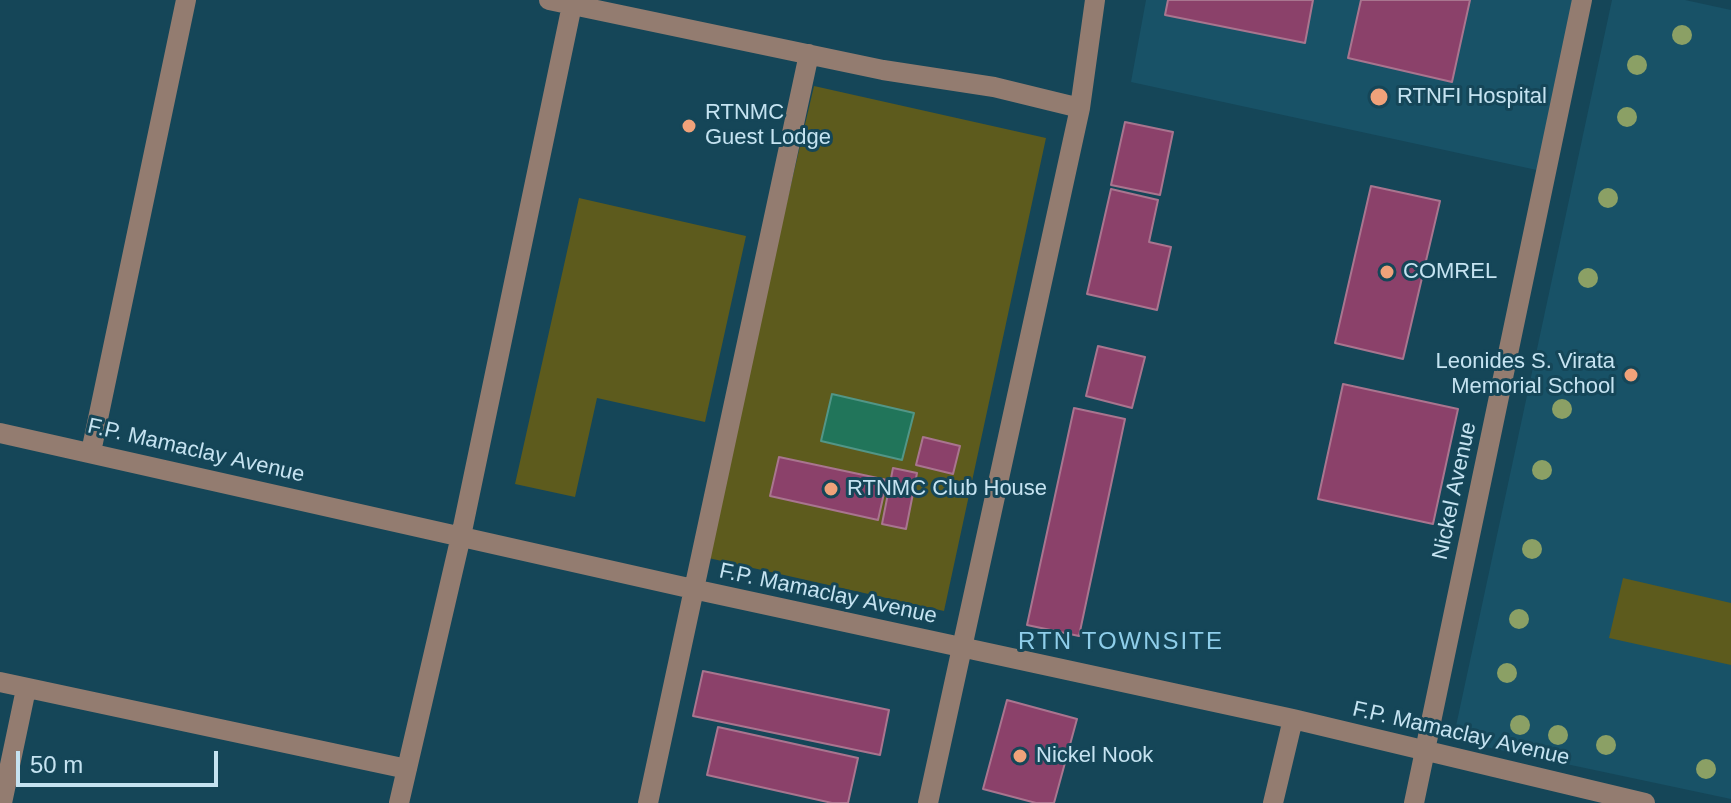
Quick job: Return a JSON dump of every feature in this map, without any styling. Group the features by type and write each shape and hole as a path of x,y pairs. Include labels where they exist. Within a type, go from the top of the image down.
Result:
{"street":[{"path":"91,452 186,0"},
{"path":"549,0 883,70 994,87 1080,108"},
{"path":"928,803 1080,108 1095,0"},
{"name":"Nickel Avenue","path":"1414,803 1582,0"},
{"path":"399,803 461,536 572,5"},
{"path":"648,803 809,54"},
{"name":"F.P. Mamaclay Avenue","path":"0,433 693,589 1293,719 1645,803"},
{"path":"0,682 407,769"},
{"path":"2,803 26,689"},
{"path":"1273,803 1293,719"}],"shaded area":[{"name":"RTNFI Hospital","path":"1146,0 1579,0 1546,172 1131,82"},
{"name":"Leonides S. Virata Memorial School","path":"1612,0 1685,0 1731,10 1731,799 1453,740"},
{"path":"814,86 1046,138 944,611 704,557"},
{"path":"579,198 746,236 705,422 597,398 575,497 515,484"},
{"path":"832,394 914,413 902,460 821,441"},
{"path":"1623,578 1731,603 1731,665 1609,638"}],"building":[{"path":"1168,0 1313,0 1305,43 1165,15"},
{"path":"1361,0 1470,0 1452,82 1348,58"},
{"path":"1125,122 1173,132 1160,195 1111,185"},
{"name":"COMREL","path":"1371,186 1440,201 1403,359 1335,343"},
{"path":"1111,189 1158,200 1149,242 1171,247 1157,310 1087,294"},
{"path":"1098,346 1145,357 1132,408 1086,396"},
{"path":"1343,384 1458,409 1433,524 1318,499"},
{"path":"1074,408 1125,419 1079,636 1027,625"},
{"path":"923,437 960,446 953,474 916,465"},
{"path":"779,457 887,480 878,520 770,496"},
{"path":"893,468 917,473 906,529 882,524"},
{"path":"703,671 889,710 880,755 693,716"},
{"path":"1007,700 1077,719 1054,803 1036,803 983,789"},
{"path":"718,727 858,758 848,803 832,803 707,775"}],"place":[{"name":"RTNFI Hospital","path":"1379,97"},
{"name":"RTNMC Guest Lodge","path":"689,126"},
{"name":"COMREL","path":"1387,272"},
{"name":"Leonides S. Virata Memorial School","path":"1631,375"},
{"name":"RTNMC Club House","path":"831,489"},
{"name":"Nickel Nook","path":"1020,756"}],"district":[{"name":"RTN TOWNSITE","path":"1121,642"}]}
